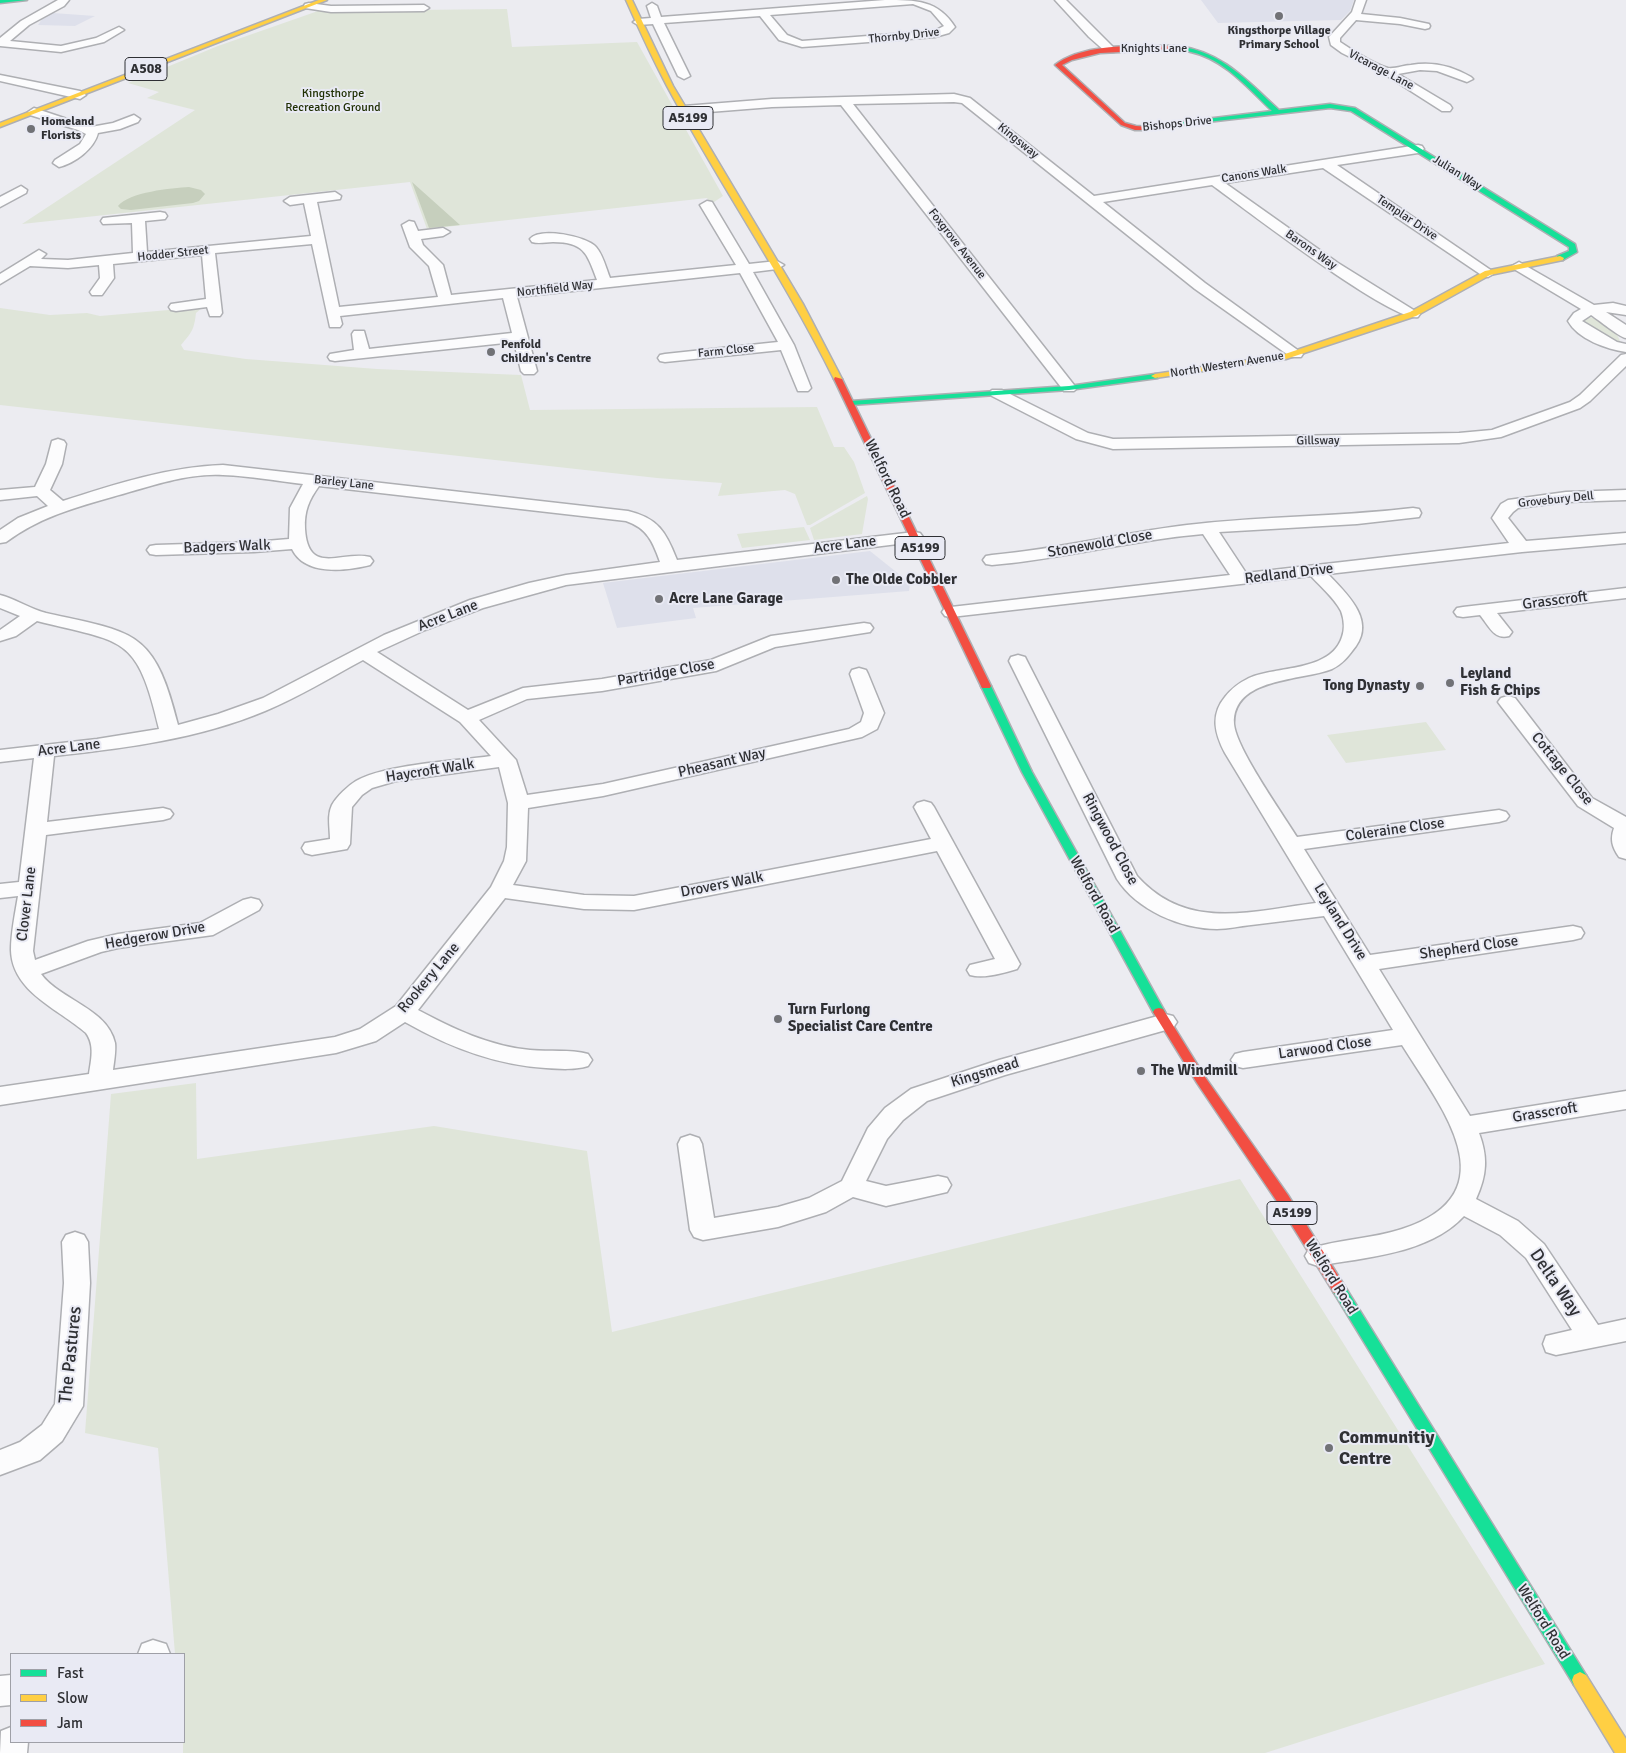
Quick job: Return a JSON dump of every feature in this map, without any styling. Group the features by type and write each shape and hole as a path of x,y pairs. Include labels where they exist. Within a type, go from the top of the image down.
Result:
{"main road":[{"path":"0,1 24,0"},
{"name":"A508","path":"0,125 324,0"},
{"name":"Welford Road","path":"629,0 666,80 778,265 816,332 1028,772 1165,1022 1201,1080 1283,1199 1625,1753"},
{"name":"Knights Lane","path":"1110,50 1187,48 1198,50 1223,67 1277,112"},
{"name":"Bishops Drive","path":"1110,50 1066,60 1058,65 1120,122 1129,127 1153,128 1277,112 1344,106"},
{"name":"Julian Way","path":"1344,106 1358,111 1568,244"},
{"name":"North Western Avenue","path":"851,403 1069,388 1296,354 1413,314 1488,273 1568,256 1573,250 1568,244"}],"street":[{"path":"1,43 19,28 64,0"},
{"name":"Knights Lane","path":"1060,0 1110,50"},
{"name":"Vicarage Lane","path":"1361,0 1353,17 1334,37 1335,43 1346,51 1388,72 1446,108"},
{"name":"Thornby Drive","path":"638,22 916,1 934,7 950,25 948,29 927,35 797,44 782,39 763,13"},
{"path":"309,6 331,9 424,8"},
{"path":"652,6 657,21 684,76"},
{"path":"1353,17 1426,26"},
{"path":"1,43 61,49 100,40 111,31"},
{"path":"1388,72 1434,66 1450,69 1468,79"},
{"path":"0,78 80,95"},
{"name":"Kingsway","path":"684,110 772,103 954,98 966,100 1200,286 1296,354"},
{"name":"Foxgrove Avenue","path":"844,101 1069,388"},
{"path":"34,112 90,131 116,126 134,118"},
{"path":"59,163 91,140 92,133 90,131"},
{"path":"65,148 81,149"},
{"name":"Canons Walk","path":"1091,200 1418,148"},
{"name":"Templar Drive","path":"1325,163 1488,273"},
{"name":"Barons Way","path":"1213,180 1333,266 1396,306 1413,314"},
{"path":"2,200 21,190"},
{"path":"290,201 335,196"},
{"name":"Northfield Way","path":"310,199 334,318 446,300 778,265"},
{"path":"707,205 787,346 803,388"},
{"path":"108,221 160,216"},
{"path":"138,218 140,257"},
{"path":"443,232 411,230 417,247 436,265 446,300"},
{"name":"Hodder Street","path":"27,262 59,265 318,239"},
{"path":"537,239 587,241 605,283"},
{"path":"176,307 214,308 208,250"},
{"path":"0,280 39,254"},
{"path":"97,292 106,278 106,261"},
{"path":"1519,266 1616,324 1626,334"},
{"path":"509,294 529,371"},
{"path":"1626,311 1609,306 1593,310 1577,318 1575,322 1609,345 1626,348"},
{"path":"359,334 362,354"},
{"path":"335,357 520,338"},
{"name":"Farm Close","path":"665,358 787,346"},
{"name":"Gillsway","path":"998,393 1082,436 1113,444 1459,438 1495,434 1575,405 1585,398 1626,358"},
{"path":"41,491 54,464 58,444"},
{"name":"Barley Lane","path":"0,538 34,517 60,507 155,479 191,472 236,471 628,516 646,522 653,527 658,534 670,566"},
{"path":"315,480 300,500 296,510 297,543 303,556 318,562 364,561"},
{"path":"0,496 41,491 60,507"},
{"name":"Grovebury Dell","path":"1522,547 1507,530 1500,518 1507,508 1514,504 1566,497 1626,495"},
{"name":"Stonewold Close","path":"992,560 1023,558 1126,539 1208,528 1283,522 1368,520 1413,513"},
{"path":"1208,528 1241,580"},
{"name":"Acre Lane","path":"0,756 170,734 223,719 287,694 364,652 475,605 531,587 571,578 914,537"},
{"name":"Redland Drive","path":"951,612 1522,547 1626,538"},
{"name":"Badgers Walk","path":"156,550 297,543"},
{"name":"Leyland Drive","path":"1316,571 1349,611 1354,628 1349,645 1339,657 1324,665 1268,678 1247,686 1232,700 1224,717 1224,726 1228,738 1291,844 1464,1126 1470,1139 1474,1163 1468,1190 1462,1203 1440,1223 1422,1233 1400,1239 1318,1256"},
{"name":"Grasscroft","path":"1463,612 1626,592"},
{"path":"0,600 34,615 108,633 130,643 139,652 153,676 170,734"},
{"path":"1484,610 1503,632"},
{"path":"0,636 10,632 34,615"},
{"name":"Partridge Close","path":"467,718 523,694 602,685 716,665 771,642 864,628"},
{"name":"Rookery Lane","path":"0,1096 336,1045 368,1035 404,1012 500,890 515,861 518,803 513,779 506,760 467,718 364,652"},
{"name":"Ringwood Close","path":"1018,661 1128,879 1143,895 1162,908 1202,920 1217,922 1331,908"},
{"name":"Pheasant Way","path":"518,803 602,790 856,733 870,724 874,713 859,674"},
{"name":"Cottage Close","path":"1508,702 1585,802 1626,824"},
{"name":"Clover Lane","path":"45,751 22,951 28,971 36,985 96,1028 103,1042 100,1081"},
{"name":"Haycroft Walk","path":"312,848 340,844 340,813 342,806 355,791 365,784 394,775 506,760"},
{"path":"924,807 1009,964 978,970"},
{"path":"36,830 163,814"},
{"name":"Coleraine Close","path":"1291,844 1499,816"},
{"path":"1626,824 1621,838 1626,852"},
{"name":"Drovers Walk","path":"500,890 584,902 634,903 943,843"},
{"path":"0,891 29,888"},
{"name":"Hedgerow Drive","path":"28,971 96,946 118,941 205,930 251,905"},
{"name":"Shepherd Close","path":"1365,963 1573,933"},
{"path":"404,1012 458,1041 500,1055 541,1060 580,1060"},
{"name":"Kingsmead","path":"852,1187 877,1134 894,1114 919,1095 999,1068 1165,1022"},
{"name":"Larwood Close","path":"1242,1060 1408,1036"},
{"name":"Grasscroft","path":"1464,1126 1626,1100"},
{"path":"690,1144 703,1230 778,1217 817,1205 852,1187 886,1196 938,1185"},
{"name":"Delta Way","path":"1462,1203 1509,1228 1535,1251 1591,1337"},
{"name":"The Pastures","path":"0,1463 30,1451 52,1433 69,1406 78,1283 75,1242"},
{"name":"Delta Way","path":"1556,1344 1626,1330"}],"shaded area":[{"name":"Kingsthorpe Village Primary School","path":"1201,0 1354,0 1350,11 1341,20 1218,23"},
{"path":"53,13 95,16 75,26 38,25 42,19"},
{"path":"870,551 910,583 909,591 693,608 696,618 617,628 603,583"}],"green space":[{"name":"Kingsthorpe Recreation Ground","path":"507,9 512,47 637,42 723,196 711,204 707,198 427,229 410,182 22,224 195,110 147,98 159,92 128,83 218,46 318,11"},
{"path":"412,182 460,225 429,228"},
{"path":"189,187 201,190 205,194 199,201 193,203 131,210 121,209 118,206 131,197 141,194"},
{"path":"203,307 196,313 192,331 181,345 184,350 246,359 377,369 521,375 530,410 817,407 834,447 844,447 854,462 865,493 807,525 795,494 785,490 718,496 722,483 657,478 0,405 0,308 50,315 87,313 100,316"},
{"path":"1586,317 1597,319 1608,325 1616,334 1621,344 1580,320"},
{"path":"867,496 862,534 814,540 810,528"},
{"path":"804,527 810,540 742,548 737,534"},
{"path":"1426,722 1446,750 1346,763 1327,735"},
{"path":"196,1083 197,1159 434,1126 587,1151 612,1332 1240,1179 1545,1664 1265,1753 183,1753 183,1743 185,1743 185,1653 175,1653 158,1448 85,1433 111,1094"}],"traffic: fast":[{"path":"0,1 24,0"},
{"path":"1178,48 1193,50 1220,62 1244,81 1277,112"},
{"path":"1148,128 1330,106 1353,109 1572,246 1573,252 1560,258"},
{"path":"851,403 1069,388 1155,376"},
{"path":"986,686 1027,772 1159,1012"},
{"path":"1339,1289 1580,1680"}],"traffic: slow":[{"path":"0,125 324,0"},
{"path":"629,0 654,54 690,123 799,304 838,379"},
{"path":"1155,376 1283,357 1413,314 1488,273 1560,258"},
{"path":"1580,1680 1625,1753"}],"traffic: jam":[{"path":"1148,128 1135,128 1123,124 1058,65 1084,54 1100,51 1132,48 1178,48"},
{"path":"838,379 986,686"},
{"path":"1159,1012 1201,1080 1283,1199 1339,1289"}],"place":[{"name":"Kingsthorpe Village Primary School","path":"1279,16"},
{"name":"Homeland Florists","path":"31,129"},
{"name":"Penfold Children's Centre","path":"491,352"},
{"name":"The Olde Cobbler","path":"836,580"},
{"name":"Acre Lane Garage","path":"659,599"},
{"name":"Leyland Fish & Chips","path":"1450,683"},
{"name":"Tong Dynasty","path":"1420,686"},
{"name":"Turn Furlong Specialist Care Centre","path":"778,1019"},
{"name":"The Windmill","path":"1141,1071"},
{"name":"Communitiy Centre","path":"1329,1448"}]}
